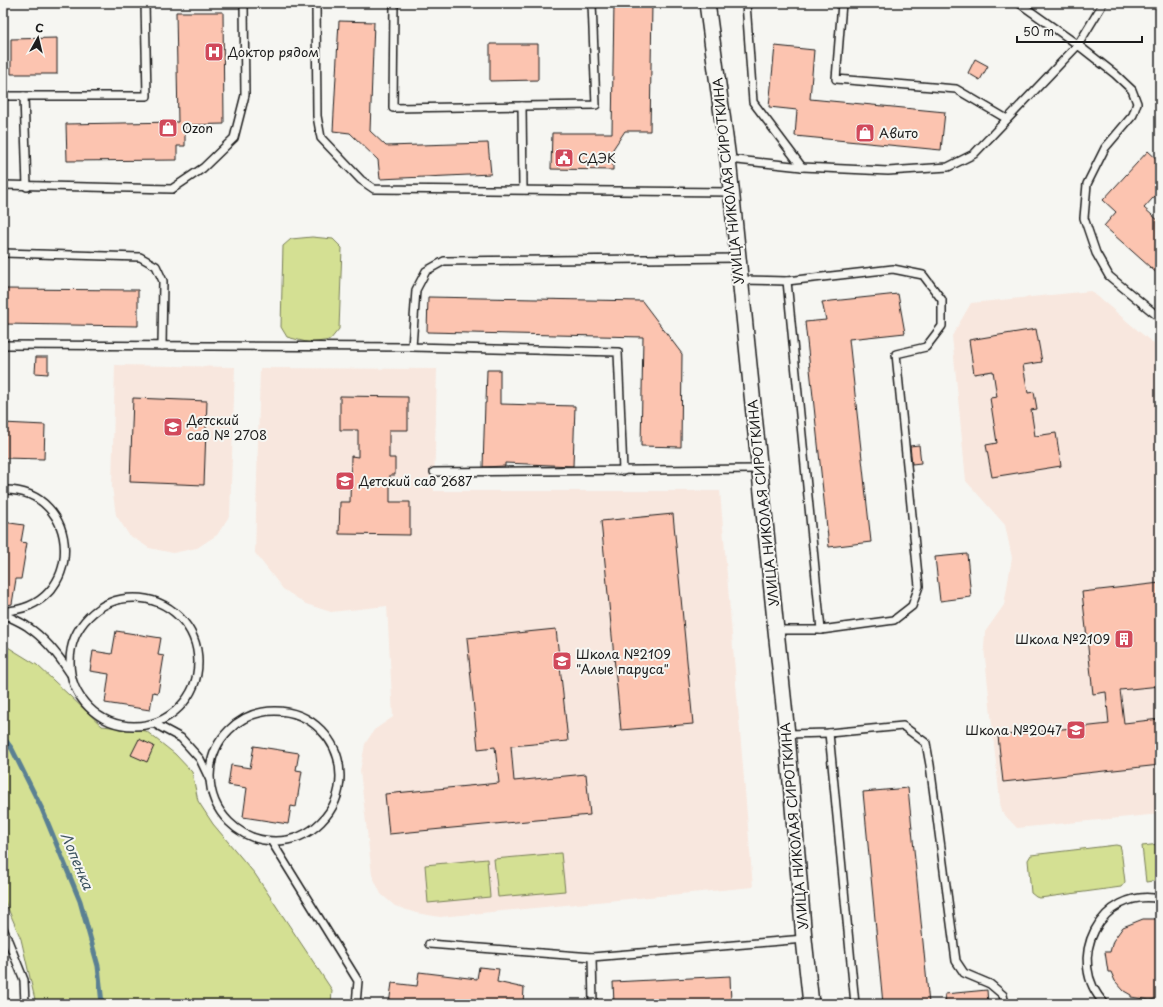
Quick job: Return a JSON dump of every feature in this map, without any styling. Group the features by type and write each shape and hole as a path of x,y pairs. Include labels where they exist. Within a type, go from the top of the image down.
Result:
{"street":[{"name":"УЛИЦА НИКОЛАЯ СИРОТКИНА","path":"707,3 728,159 787,734 804,939 811,1004"}],"lane":[{"path":"3,96 147,96 145,3"},
{"path":"3,185 27,187 172,189 203,168 234,138 245,95 244,3"},
{"path":"316,3 317,116 321,138 361,180 374,189 523,189 731,192"},
{"path":"394,3 394,108 596,105 592,3"},
{"path":"746,3 754,102 802,167"},
{"path":"842,3 836,79 956,89 1007,119"},
{"path":"1019,3 1078,45 1132,90 1137,103 1133,115 1105,148 1087,184 1084,218 1096,254 1109,276 1160,318"},
{"path":"728,159 802,167 888,171 948,167 974,154 1078,45 1102,7 1102,3"},
{"path":"24,96 27,187"},
{"path":"522,106 523,189"},
{"path":"3,253 140,257 156,266 163,281 162,346"},
{"path":"412,347 416,290 426,271 444,261 738,258"},
{"path":"740,280 787,281 893,269 923,274 942,300 942,326 926,346 896,354 919,586 912,606 894,620 821,630 776,630"},
{"path":"787,281 821,630"},
{"path":"3,345 412,347 618,352 623,471"},
{"path":"434,472 759,469"},
{"path":"3,490 13,490 31,496 47,506 58,521 64,540 65,559 60,577 49,592 33,604 15,610 3,611"},
{"path":"3,614 27,626 57,653 70,673 77,693 90,709 107,721 126,726 155,724 182,706 193,689 198,670 197,650 190,631 178,615 161,604 142,598 122,599 103,606 87,618 76,634 70,654 70,673"},
{"path":"155,724 181,738 200,759 210,780 212,793 218,808 228,821 241,832 256,838 272,842 294,839 314,829 329,813 332,807 338,793 341,771 335,750 323,732 305,718 284,712 262,713 242,721 225,735 214,754 210,780"},
{"path":"787,734 829,733 903,726 926,742 956,961 964,974 990,984 1003,995 1005,1004"},
{"path":"829,733 855,1004"},
{"path":"272,842 358,981 356,1004"},
{"path":"1105,1004 1098,996 1089,979 1086,959 1090,939 1099,922 1114,908 1132,899 1152,897 1160,899"},
{"path":"3,928 24,980 25,1004"},
{"path":"429,944 592,957 804,939"},
{"path":"592,957 593,1004"}],"shaded area":[{"path":"1091,291 1160,349 1160,814 1017,828 1001,811 984,648 985,632 1004,605 1012,558 1005,525 966,481 952,336 971,303"},
{"name":"Детский сад № 2708","path":"115,365 235,367 230,515 217,535 197,548 173,553 149,548 129,535 116,515 112,487"},
{"name":"Школа №2109 \"Алые паруса\"","path":"260,368 437,369 434,491 720,491 753,887 440,917 416,913 395,906 381,894 372,875 360,771 365,744 374,730 393,717 387,606 331,612 306,604 283,589 255,553"}],"green space":[{"path":"312,237 333,239 342,248 339,329 330,340 310,343 287,337 281,327 283,246 291,239"},
{"path":"3,644 37,665 102,726 146,731 175,754 192,772 198,801 213,824 255,874 332,990 331,1004 36,1004 21,939 3,897"},
{"path":"1160,844 1160,880 1146,882 1142,846"},
{"path":"1116,845 1120,846 1121,849 1125,882 1121,887 1040,898 1031,893 1028,860 1031,855"},
{"path":"561,853 565,891 498,897 494,859"},
{"path":"487,859 490,897 428,903 425,865"}],"building":[{"path":"614,3 652,3 650,131 625,131 613,149 613,170 551,169 552,133 612,133"},
{"path":"176,12 223,12 224,124 185,125 185,146 177,146 177,160 67,161 66,124 178,122"},
{"path":"339,21 374,22 370,131 386,146 488,143 491,174 380,179 378,160 350,133 333,131"},
{"path":"57,38 57,74 11,74 11,39"},
{"path":"490,44 538,44 538,80 490,81"},
{"path":"775,46 814,50 810,99 945,112 941,150 795,136 797,110 769,107"},
{"path":"975,59 988,66 980,80 968,73"},
{"path":"1148,151 1160,162 1160,190 1144,208 1160,222 1160,276 1104,226 1116,212 1103,200"},
{"path":"3,289 138,290 138,326 3,324"},
{"path":"898,294 905,333 849,339 871,542 829,547 805,322 826,320 822,302"},
{"path":"428,297 642,301 682,354 681,447 641,446 643,337 427,332"},
{"path":"1036,329 1042,362 1023,365 1028,393 1034,392 1037,409 1031,410 1035,436 1056,433 1061,466 992,477 986,445 997,443 990,398 997,397 993,371 974,374 969,340"},
{"path":"36,357 48,357 48,374 35,373"},
{"path":"487,370 500,370 500,404 575,406 573,466 505,463 505,466 483,467"},
{"path":"340,396 408,397 408,430 389,430 389,458 395,458 395,475 390,475 390,502 410,502 410,535 339,534 340,502 350,502 351,456 358,457 358,430 340,430"},
{"path":"133,398 207,401 204,485 130,482"},
{"path":"3,423 45,425 44,459 3,458"},
{"path":"919,445 921,463 912,464 910,446"},
{"path":"673,514 693,724 621,730 601,521"},
{"path":"3,522 24,525 21,542 27,543 21,579 16,579 12,604 3,606"},
{"path":"967,554 971,597 940,601 935,557"},
{"name":"Школа №2109","path":"1160,583 1160,686 1120,690 1124,723 1160,719 1160,765 1003,782 998,736 1109,724 1106,692 1093,694 1082,592"},
{"path":"556,629 568,741 511,746 514,781 586,774 590,815 389,834 385,794 499,783 495,747 478,749 467,638"},
{"path":"116,631 161,638 158,655 164,656 158,693 153,692 150,710 105,703 109,674 90,671 93,651 112,654"},
{"path":"139,739 154,746 147,762 131,755"},
{"path":"254,746 299,753 296,770 302,771 296,807 291,806 288,824 243,817 247,788 228,785 231,765 250,768"},
{"path":"908,788 929,1004 883,1004 863,792"},
{"path":"1143,919 1160,919 1160,998 1150,1000 1131,997 1131,995 1124,991 1115,981 1111,972 1108,972 1105,952 1110,952 1113,941 1123,927"},
{"path":"479,967 499,969 497,982 524,988 523,1004 389,1004 392,983 417,986 419,972 477,979"},
{"path":"730,976 731,1004 614,1004 613,982"},
{"path":"987,990 988,1004 946,1004 945,994"}],"waterway":[{"name":"Лопенка","path":"3,737 12,749 42,809 80,901 98,966 102,1004"}],"place":[{"name":"Доктор рядом","path":"214,52"},
{"name":"Ozon","path":"168,128"},
{"name":"Авито","path":"865,133"},
{"name":"СДЭК","path":"564,158"},
{"name":"Детский сад № 2708","path":"173,427"},
{"name":"Детский сад 2687","path":"345,481"},
{"name":"Школа №2109","path":"1124,639"},
{"name":"Школа №2109 \"Алые паруса\"","path":"562,661"},
{"name":"Школа №2047","path":"1076,730"}]}
